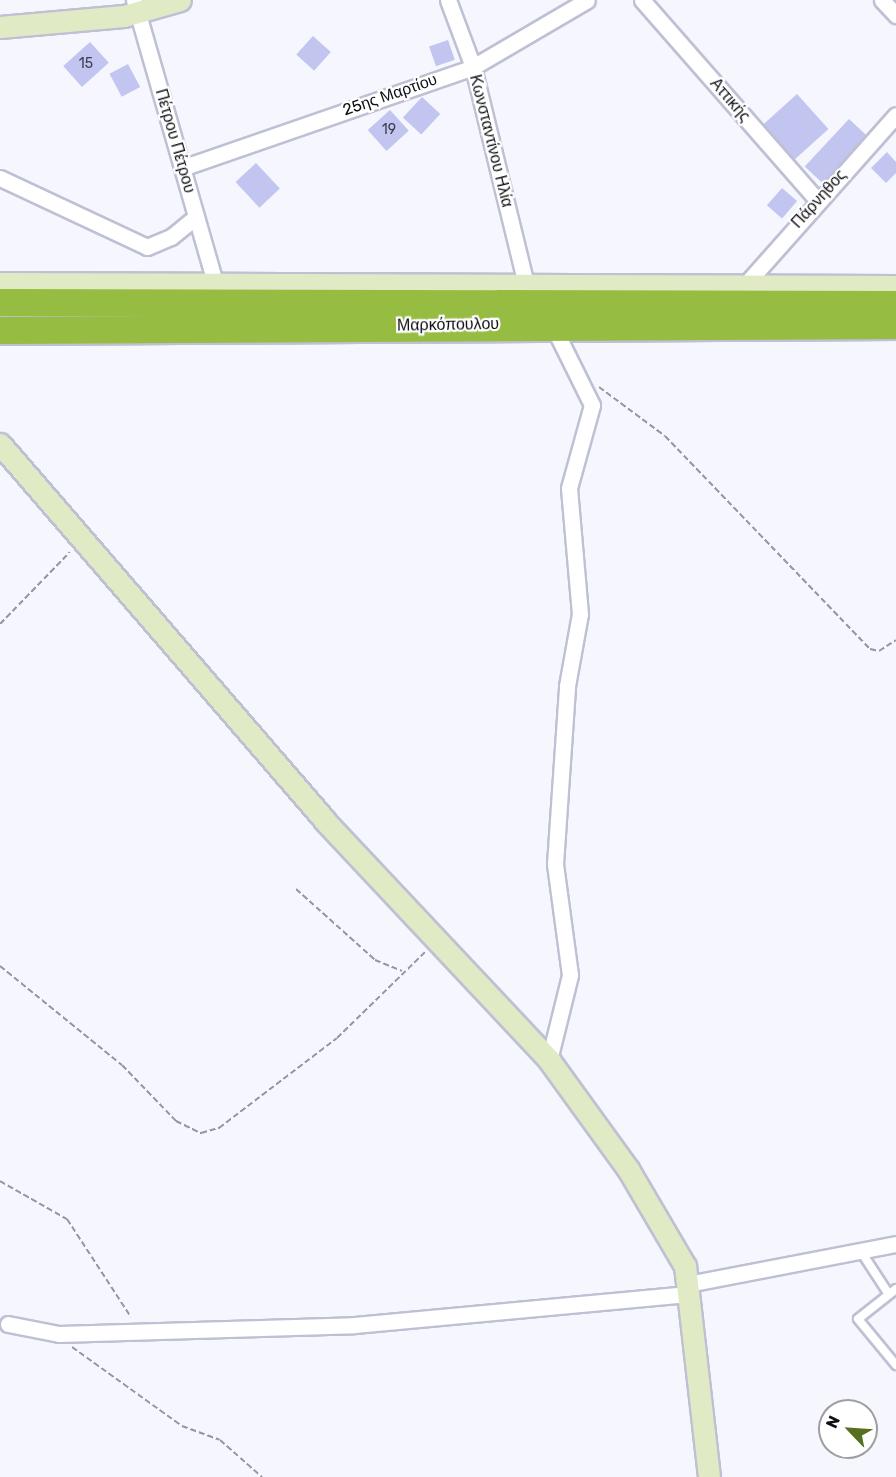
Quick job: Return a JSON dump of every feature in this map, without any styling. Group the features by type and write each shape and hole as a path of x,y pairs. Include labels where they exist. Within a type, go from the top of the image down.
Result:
{"highway":[{"name":"Μαρκόπουλου","path":"0,302 896,304"},
{"name":"Μαρκόπουλου","path":"0,330 552,324 896,325"}],"street":[{"path":"0,27 180,0"},
{"name":"Κωνσταντίνου Ηλία","path":"448,0 472,67 526,285"},
{"name":"25ης Μαρτίου","path":"182,168 472,67 586,0"},
{"name":"Αττικής","path":"642,0 817,200"},
{"path":"882,0 896,15"},
{"name":"Πέτρου Πέτρου","path":"136,7 215,283"},
{"name":"Πάρνηθος","path":"745,285 817,200 896,115"},
{"path":"0,178 147,247 171,237 196,218"},
{"path":"0,283 896,286"},
{"path":"549,1060 570,975 555,864 567,686 580,614 569,488 592,405 583,378 552,324"},
{"path":"0,342 46,330"},
{"path":"0,444 84,537 196,676 549,1060 676,1245 688,1289 709,1477"},
{"path":"8,1324 59,1334 354,1325 688,1289 896,1244"}],"lane":[{"path":"860,1250 892,1291 858,1319 896,1365"}],"path":[{"path":"583,378 665,436 870,649 879,651 896,640"},
{"path":"0,624 84,537"},
{"path":"296,889 375,960 404,971"},
{"path":"0,966 122,1065 176,1121 201,1133 219,1128 337,1038 438,940"},
{"path":"0,1181 67,1219 140,1330"},
{"path":"59,1334 109,1377 182,1426 220,1440 262,1477"}],"building":[{"path":"313,36 331,52 314,71 296,55"},
{"path":"448,40 455,60 436,66 429,47"},
{"path":"90,42 109,63 82,87 63,66"},
{"path":"128,64 140,87 122,97 109,74"},
{"path":"797,94 828,129 794,160 762,125"},
{"path":"422,97 440,114 421,135 403,117"},
{"path":"390,110 409,131 386,151 368,130"},
{"path":"849,119 867,136 823,184 805,167"},
{"path":"887,152 896,162 896,173 886,183 871,168"},
{"path":"256,163 280,189 259,208 236,182"},
{"path":"782,188 797,201 782,218 767,205"}]}
